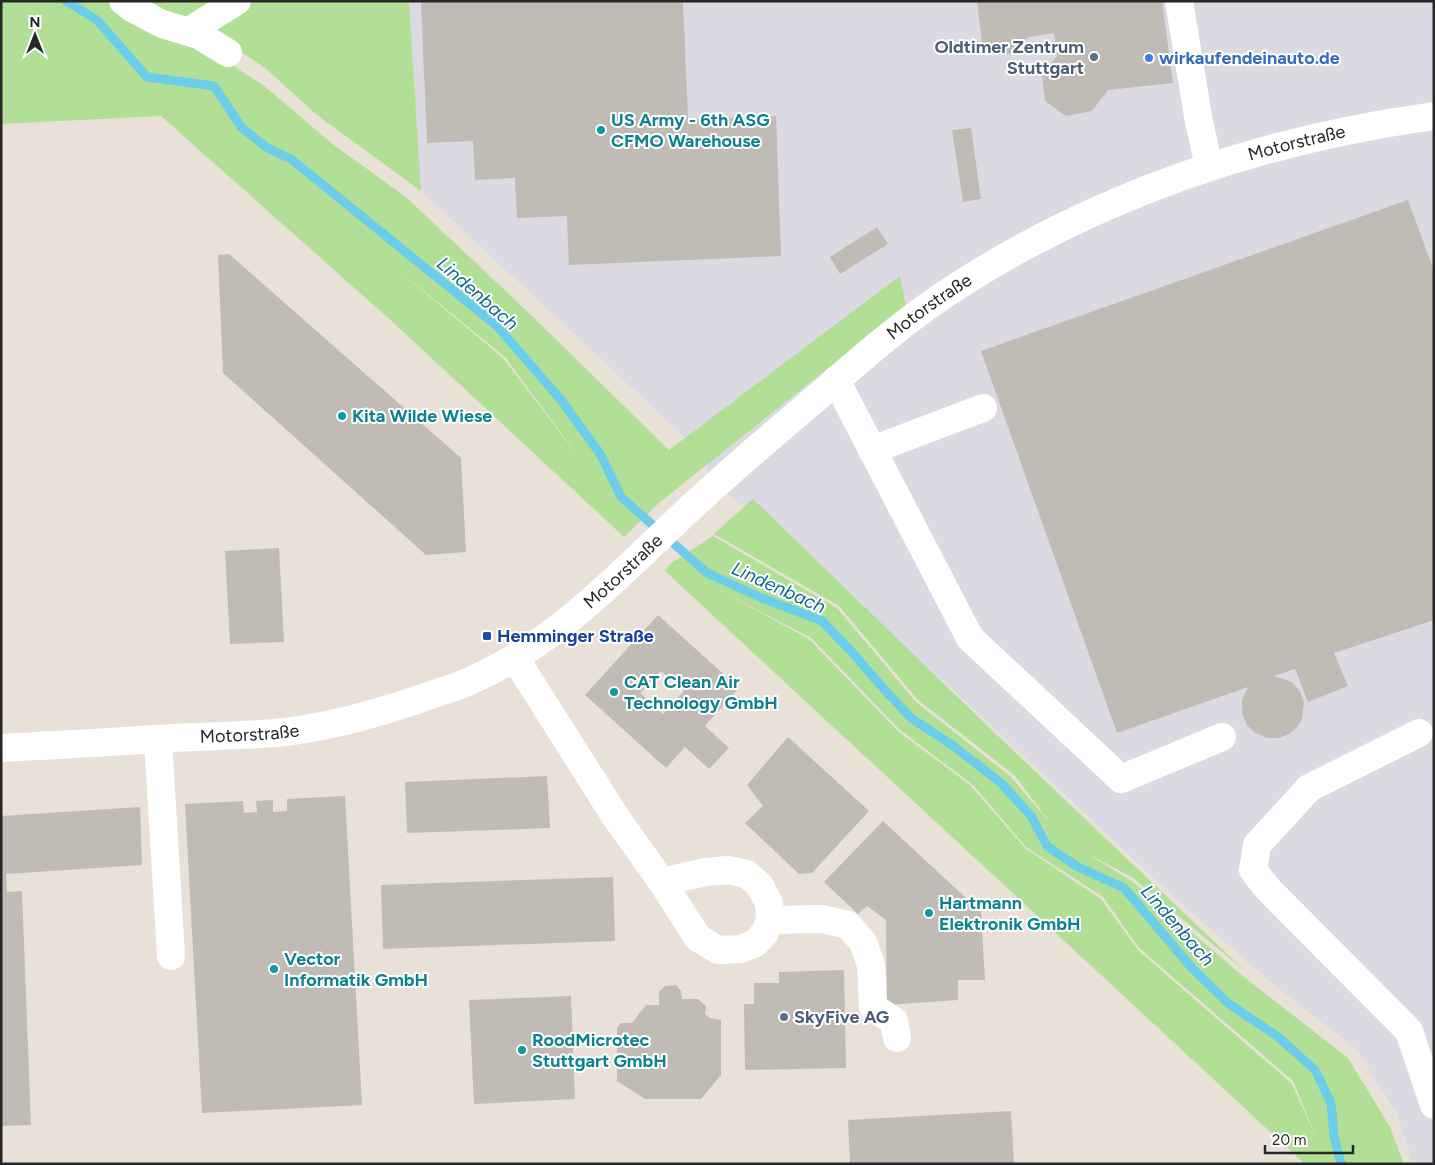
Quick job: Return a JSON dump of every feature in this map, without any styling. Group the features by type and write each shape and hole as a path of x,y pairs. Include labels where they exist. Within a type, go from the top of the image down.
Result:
{"street":[{"path":"123,1 162,24 199,35 228,53"},
{"path":"188,31 237,1"},
{"path":"1179,1 1208,166"},
{"name":"Motorstraße","path":"1,748 286,732 345,721 400,706 472,680 544,641 632,566 688,510 882,342 954,289 1039,238 1126,198 1208,166 1276,146 1364,126 1434,116"},
{"path":"836,380 970,638 1121,779 1222,737"},
{"path":"872,450 983,408"},
{"path":"514,658 615,816 662,882 698,938 718,950 740,949 754,944 764,934 770,920 769,903 760,886 747,874 728,870 705,872 662,882"},
{"path":"1419,733 1309,788 1257,845 1253,870 1268,889 1409,1031 1434,1105"},
{"path":"158,739 171,956"},
{"path":"770,920 822,919 848,925 863,942 871,966 873,1007 894,1021 897,1038"}],"shaded area":[{"path":"409,1 1434,1 1434,1164 1418,1164 1411,1158 1398,1116 1357,1050 1272,983 1175,898 949,686 716,484 689,441 421,191"}],"green space":[{"path":"1,1 110,1 191,39 263,85 335,146 406,197 533,317 669,450 900,276 906,306 660,502 624,537 396,325 161,116 1,124","holes":["392,265 505,357 587,468 503,358"]},
{"path":"134,1 224,1 187,26"},
{"path":"247,1 409,1 421,191 317,115 264,67 204,28"},
{"path":"753,499 1245,971 1133,878 1084,852 1132,881 1244,977 1348,1058 1390,1127 1404,1164 1305,1164 665,571 670,564 713,536 837,608 916,702 1010,776 1053,826 1014,775 918,700 839,606 714,534","holes":["715,588 811,638 900,730 973,785 1026,847 1103,897 1139,948 1293,1081 1318,1141 1292,1084 1138,950 1101,899 1025,848 970,785 899,732 809,639"]}],"building":[{"name":"US Army - 6th ASG CFMO Warehouse","path":"421,1 683,1 688,119 776,116 781,256 569,265 567,216 517,218 515,178 475,180 473,141 427,143"},
{"path":"977,1 1162,1 1173,83 1108,90 1092,111 1066,116 1045,101 1042,74 1057,56 1054,33 1028,37 1015,53 998,55 982,42"},
{"path":"971,128 981,199 963,202 952,130"},
{"path":"1408,200 1434,271 1434,620 1334,653 1348,686 1308,702 1295,669 1274,676 1292,682 1300,692 1304,702 1302,720 1289,734 1279,738 1267,738 1255,733 1247,725 1242,713 1242,700 1248,687 1117,733 981,351"},
{"path":"877,227 888,244 840,274 830,257"},
{"name":"Kita Wilde Wiese","path":"229,254 461,458 466,552 426,555 223,373 218,255"},
{"path":"279,548 284,642 230,644 225,551"},
{"name":"CAT Clean Air Technology GmbH","path":"658,615 739,688 705,726 729,748 709,769 685,747 666,768 585,695","holes":["661,671 684,691 663,714 640,693"]},
{"path":"788,737 869,811 812,873 799,874 745,823 763,806 747,785"},
{"path":"547,776 550,828 407,833 405,782"},
{"name":"Vector Informatik GmbH","path":"345,796 362,1105 202,1113 185,804 243,801 244,813 257,812 256,801 273,800 273,812 287,811 287,799"},
{"path":"140,807 142,865 6,874 7,892 22,891 31,1125 1,1126 1,816"},
{"name":"Hartmann Elektronik GmbH","path":"883,821 981,912 985,980 958,980 958,1000 887,1005 886,920 867,906 858,914 824,882"},
{"path":"613,877 615,941 383,949 381,885"},
{"path":"844,970 846,1068 745,1070 744,1004 754,1004 754,983 779,983 779,972"},
{"path":"676,985 681,991 682,999 698,999 706,1006 705,1014 710,1018 721,1020 721,1075 701,1099 645,1099 617,1081 617,1028 621,1023 632,1023 646,1005 659,1005 659,992 665,986"},
{"name":"RoodMicrotec Stuttgart GmbH","path":"571,996 575,1099 474,1104 469,1000"},
{"path":"1011,1111 1014,1164 850,1164 848,1120"}],"waterway":[{"name":"Lindenbach","path":"66,1 97,20 147,77 214,86 242,128 266,147 291,159 497,326 561,400 601,455 621,497 707,573 762,598 822,621 911,718 952,745 1001,783 1031,816 1047,846 1076,866 1124,888 1192,968 1229,1004 1277,1036 1315,1070 1331,1103 1334,1136 1341,1164"}],"place":[{"name":"Oldtimer Zentrum Stuttgart","path":"1094,57"},
{"name":"wirkaufendeinauto.de","path":"1149,58"},
{"name":"US Army - 6th ASG CFMO Warehouse","path":"601,130"},
{"name":"Kita Wilde Wiese","path":"342,416"},
{"name":"Hemminger Straße","path":"487,636"},
{"name":"CAT Clean Air Technology GmbH","path":"614,692"},
{"name":"Hartmann Elektronik GmbH","path":"929,913"},
{"name":"Vector Informatik GmbH","path":"274,969"},
{"name":"SkyFive AG","path":"784,1017"},
{"name":"RoodMicrotec Stuttgart GmbH","path":"522,1050"}]}
